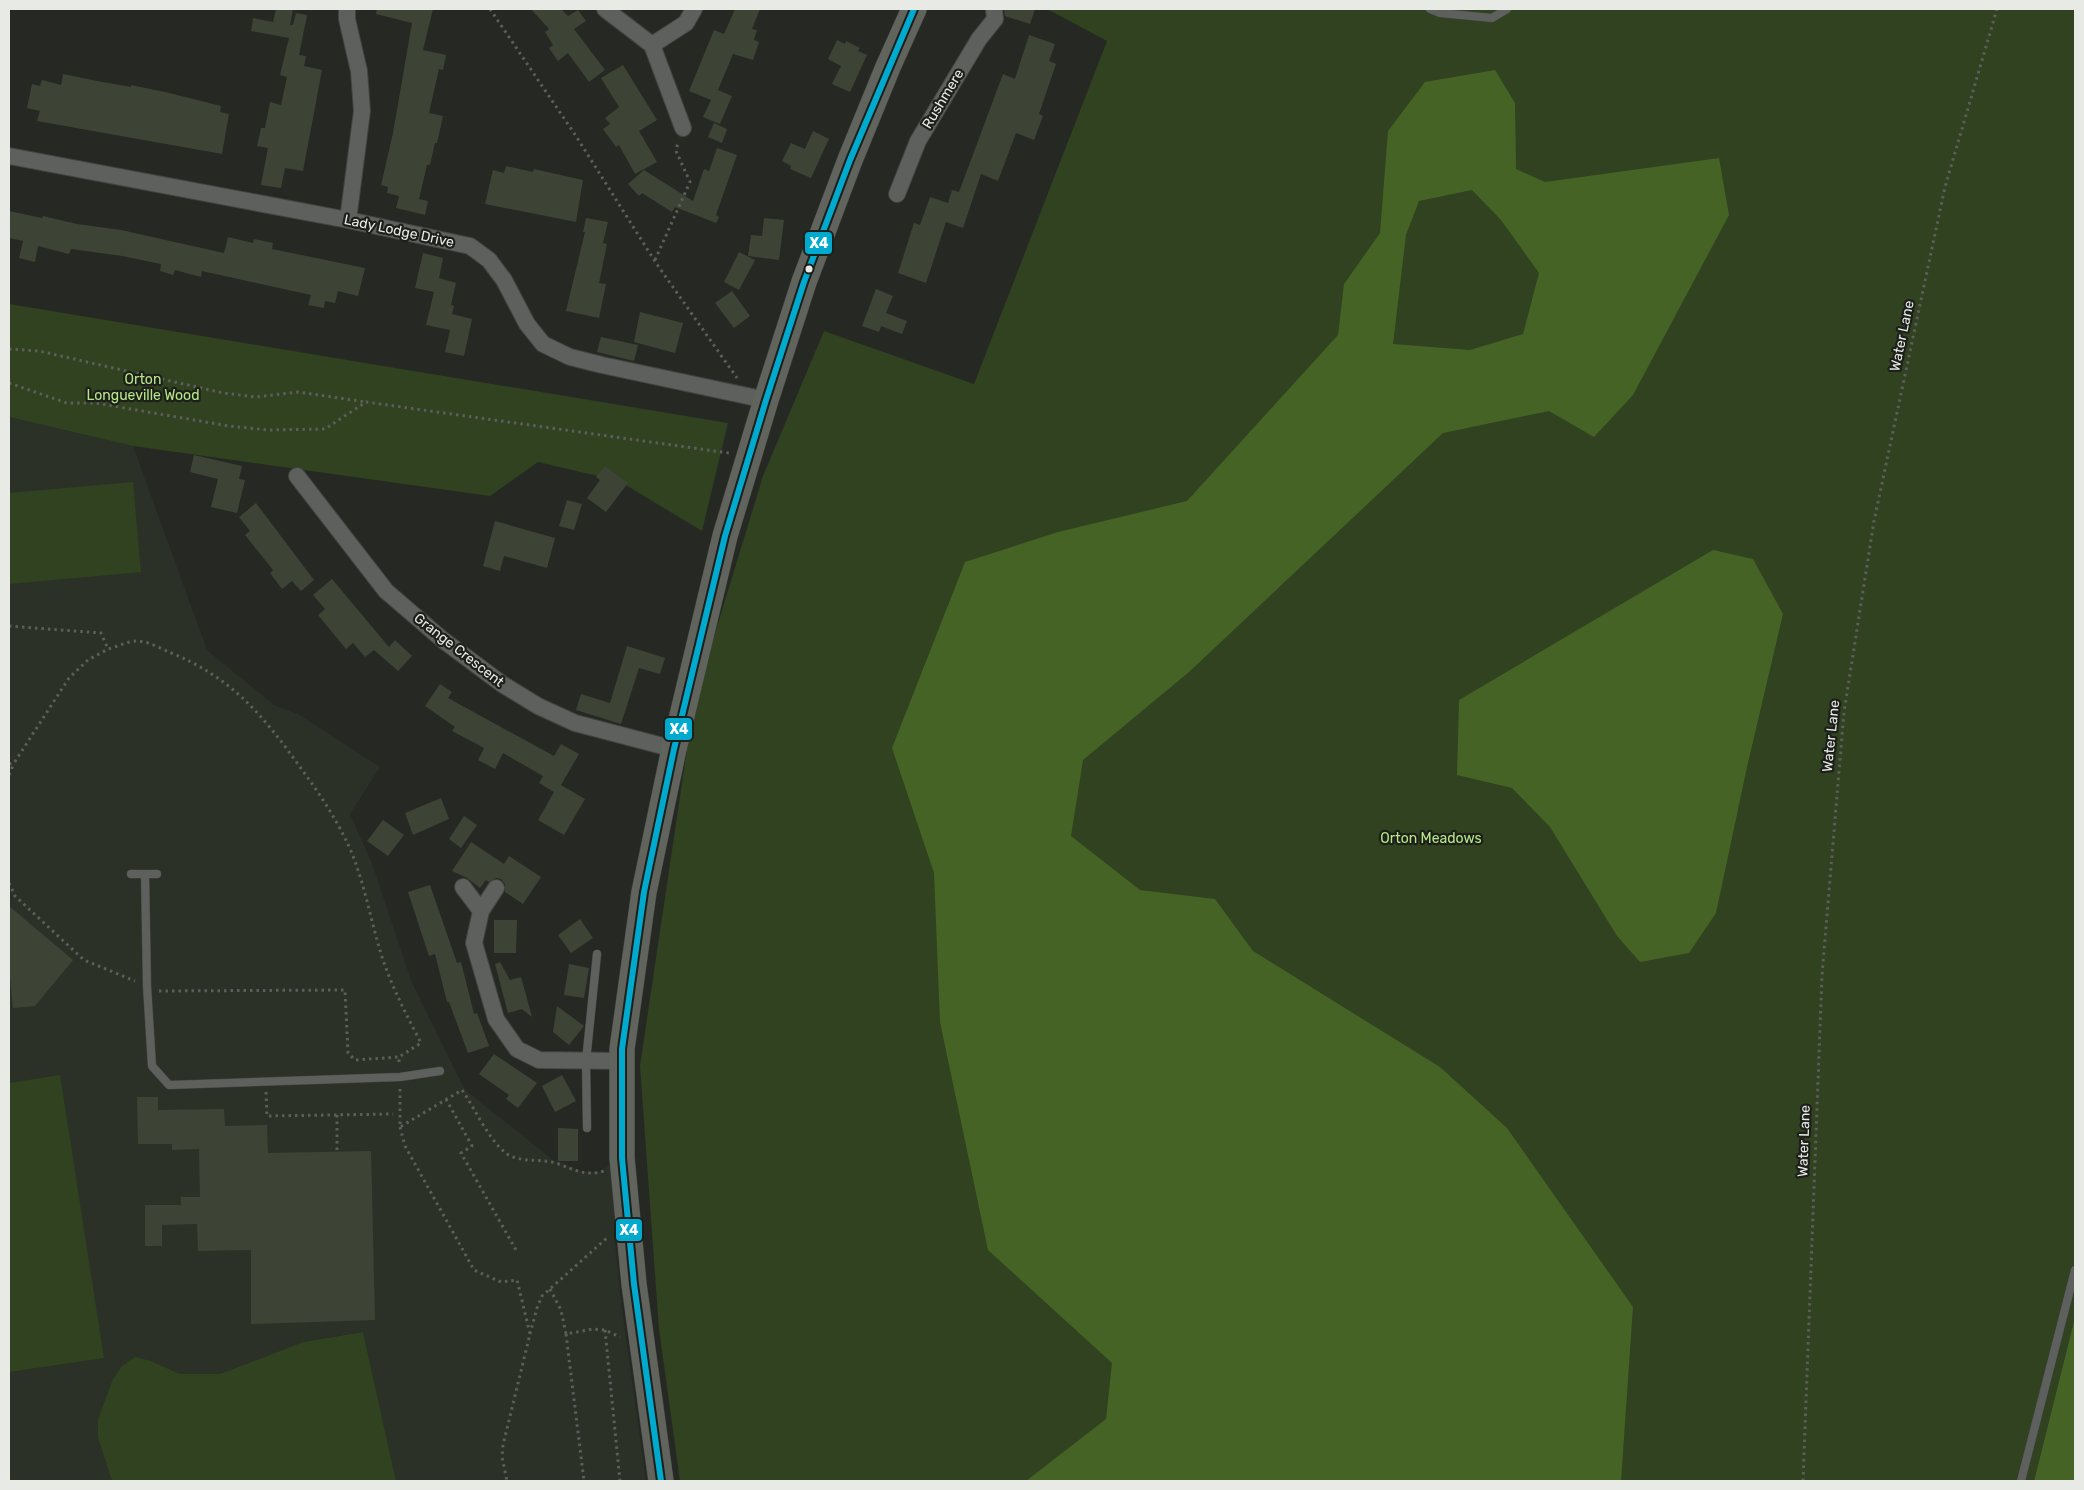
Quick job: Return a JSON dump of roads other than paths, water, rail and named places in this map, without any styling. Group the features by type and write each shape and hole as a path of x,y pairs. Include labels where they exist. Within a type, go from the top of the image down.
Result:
{"main road":[{"path":"661,1481 634,1284 622,1158 622,1049 644,892 674,750 725,536 750,456 758,398 884,75 914,9"}],"street":[{"path":"348,9 347,19 358,71 362,111 348,220"},
{"path":"605,9 652,45 683,128"},
{"path":"652,45 686,22 694,9"},
{"name":"Rushmere","path":"897,194 918,141 980,39 995,20 994,9"},
{"name":"Lady Lodge Drive","path":"9,156 348,220 470,246 489,260 504,280 526,324 544,344 570,356 758,398"},
{"name":"Grange Crescent","path":"297,476 386,591 443,640 502,684 538,706 575,723 674,750"},
{"path":"463,887 480,911"},
{"path":"496,888 480,911 474,942 496,1019 516,1049 539,1060 622,1061"}],"lane":[{"path":"1430,9 1440,13 1492,18 1507,9"},
{"path":"131,874 157,874"},
{"path":"145,874 152,1066 169,1084 400,1077 440,1071"},
{"path":"587,1128 586,1061 597,954"},
{"path":"2021,1481 2075,1270"}],"park label":[{"name":"Orton Longueville Wood","path":"143,388"},
{"name":"Orton Meadows","path":"1431,838"}]}
